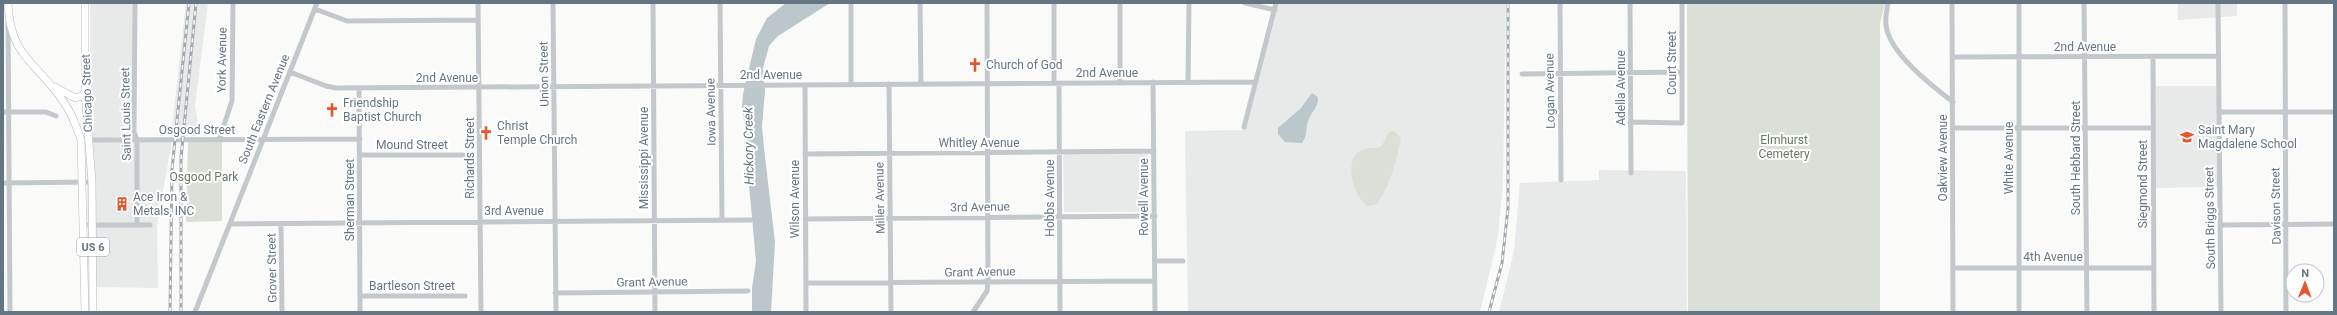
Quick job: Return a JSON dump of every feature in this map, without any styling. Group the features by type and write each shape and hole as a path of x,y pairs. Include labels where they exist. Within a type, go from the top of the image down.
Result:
{"main road":[{"name":"Chicago Street","path":"83,182 85,140 85,3"},
{"name":"US 6","path":"8,6 11,29 20,50 49,83 72,114 85,140"},
{"path":"49,83 75,98 82,96 85,92"},
{"name":"Chicago Street","path":"85,140 92,182"},
{"name":"US 6","path":"83,182 85,312"},
{"name":"US 6","path":"92,182 93,312"}],"street":[{"name":"Saint Louis Street","path":"135,3 134,132 137,140 137,225"},
{"name":"York Avenue","path":"219,140 232,101 233,3"},
{"name":"South Eastern Avenue","path":"194,312 317,3"},
{"name":"Richards Street","path":"478,3 481,312"},
{"name":"Mississippi Avenue","path":"653,3 655,312"},
{"name":"Iowa Avenue","path":"720,3 722,220"},
{"path":"851,3 851,85"},
{"path":"920,3 921,84"},
{"path":"973,312 987,291 988,282 987,3"},
{"name":"Hobbs Avenue","path":"1054,3 1060,152 1060,312"},
{"path":"1120,3 1120,83"},
{"path":"1188,82 1189,3"},
{"path":"1245,3 1275,10"},
{"path":"1244,127 1276,3"},
{"name":"Logan Avenue","path":"1560,3 1562,180"},
{"name":"Adella Avenue","path":"1630,3 1632,71 1630,122 1631,173"},
{"name":"Court Street","path":"1630,122 1682,123 1682,3"},
{"path":"1888,3 1886,25 1892,42 1902,56 1935,88 1953,102"},
{"name":"Oakview Avenue","path":"1952,3 1953,312"},
{"name":"White Avenue","path":"2019,3 2019,312"},
{"name":"South Hebbard Street","path":"2084,3 2086,57 2085,128 2087,312"},
{"name":"South Briggs Street","path":"2218,3 2221,312"},
{"name":"Davison Street","path":"2285,3 2284,113 2286,312"},
{"name":"Union Street","path":"553,5 556,312"},
{"path":"8,6 5,44 6,112 10,183 10,312"},
{"path":"315,9 347,21 478,20"},
{"name":"2nd Avenue","path":"1952,57 2219,56"},
{"name":"Siegmond Street","path":"2152,57 2154,312"},
{"path":"1522,74 1614,74 1632,71 1682,72"},
{"name":"2nd Avenue","path":"290,72 326,86 359,88 1256,82"},
{"name":"Rowell Avenue","path":"1153,82 1155,312"},
{"name":"Miller Avenue","path":"889,84 891,312"},
{"name":"Wilson Avenue","path":"805,85 806,312"},
{"name":"Sherman Street","path":"359,88 360,312"},
{"path":"6,112 46,112 56,116"},
{"path":"2219,112 2334,112"},
{"path":"1953,128 2153,128"},
{"name":"Osgood Street","path":"85,140 360,139"},
{"name":"Whitley Avenue","path":"805,154 1154,151"},
{"name":"Mound Street","path":"360,155 463,155"},
{"path":"3,183 92,182"},
{"name":"3rd Avenue","path":"805,219 1154,216"},
{"name":"3rd Avenue","path":"230,224 655,219 751,220"},
{"path":"84,224 150,225"},
{"name":"Grover Street","path":"281,224 282,312"},
{"path":"2220,224 2334,224"},
{"path":"1155,261 1183,261"},
{"name":"4th Avenue","path":"1953,268 2154,268"},
{"name":"Grant Avenue","path":"806,283 1154,281"},
{"name":"Grant Avenue","path":"555,293 748,292"},
{"name":"Bartleson Street","path":"360,296 465,296"}],"shaded area":[{"path":"90,3 133,3 133,136 91,139"},
{"path":"186,3 208,3 195,105 200,136 171,136"},
{"path":"1277,3 1506,3 1503,182 1498,237 1480,312 1188,312 1185,131 1242,130"},
{"path":"2178,3 2237,3 2237,16 2178,20"},
{"name":"Saint Mary Magdalene School","path":"2155,86 2219,86 2219,187 2156,188"},
{"path":"172,141 157,225 158,288 89,287 86,142"},
{"path":"1063,153 1148,153 1149,212 1064,212"},
{"path":"1599,170 1686,171 1687,312 1499,312 1514,251 1520,183 1599,180"}],"green space":[{"name":"Elmhurst Cemetery","path":"1687,3 1885,3 1880,24 1880,312 1688,312"},
{"path":"1394,131 1401,138 1392,172 1386,188 1377,204 1367,206 1358,195 1355,187 1351,170 1352,162 1360,151 1381,147 1389,132"},
{"name":"Osgood Park","path":"188,141 222,141 222,221 186,222"}],"water":[{"name":"Hickory Creek","path":"786,3 830,3 778,36 769,46 763,68 765,91 762,126 775,242 771,312 752,312 752,288 756,261 748,174 748,147 742,107 743,94 756,39 767,18"},
{"path":"1312,93 1318,97 1318,101 1308,121 1304,140 1302,143 1285,142 1278,134 1278,128 1301,108"}],"railway":[{"path":"170,312 172,169 189,3"},
{"path":"181,312 181,158 196,3"},
{"path":"1489,312 1502,263 1508,208 1508,3"}],"place":[{"name":"Church of God","path":"975,65"},
{"name":"Friendship Baptist Church","path":"332,110"},
{"name":"Christ Temple Church","path":"486,133"},
{"name":"Saint Mary Magdalene School","path":"2187,137"},
{"name":"Ace Iron & Metals, INC","path":"122,204"}]}
